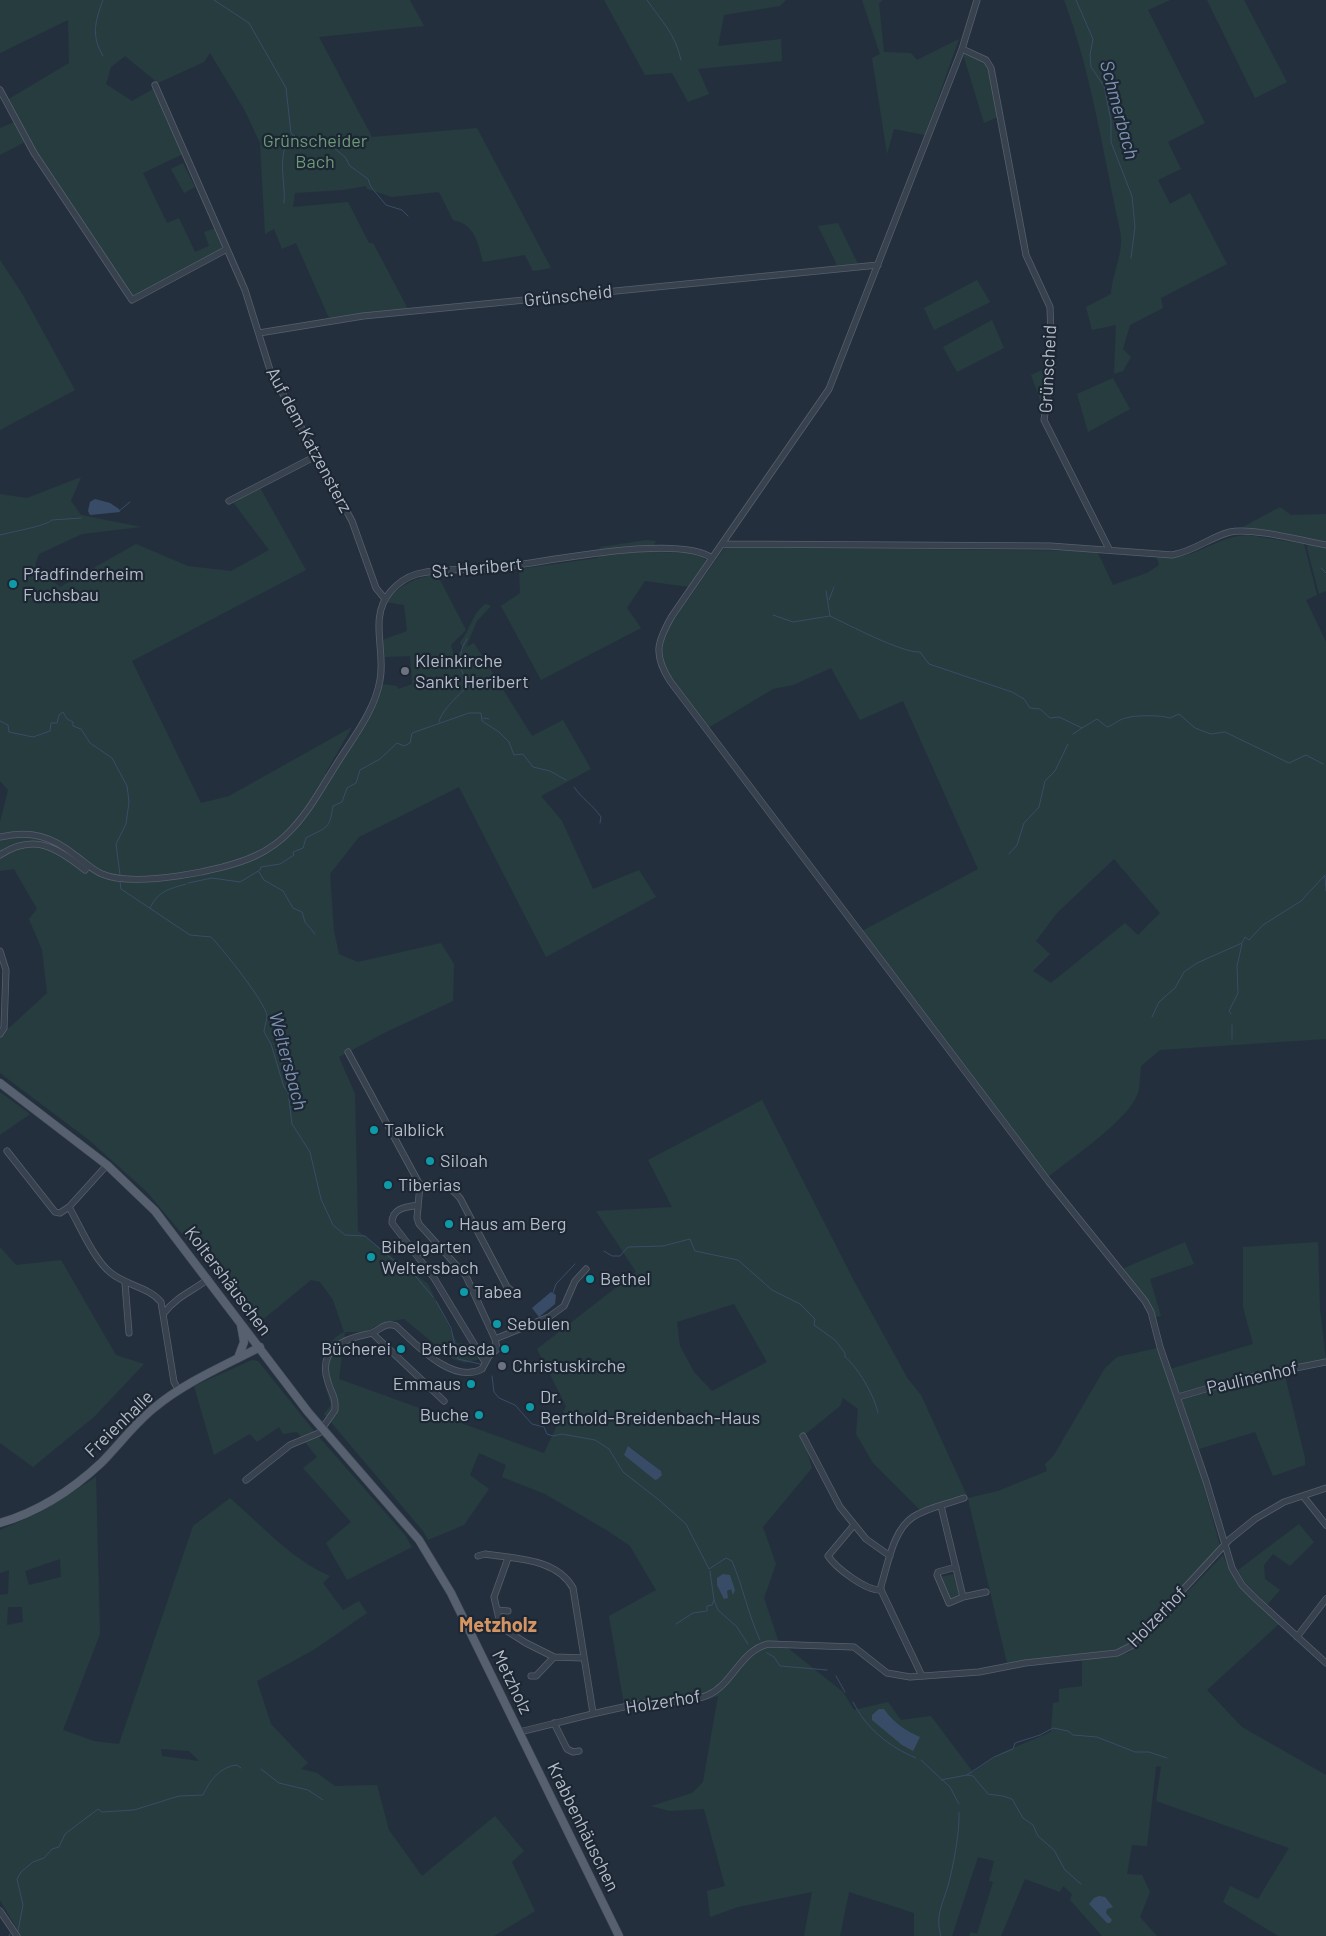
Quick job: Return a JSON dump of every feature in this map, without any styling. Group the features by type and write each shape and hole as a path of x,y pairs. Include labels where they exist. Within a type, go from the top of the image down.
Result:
{"main road":[{"name":"Koltershäuschen","path":"0,1083 107,1165 155,1211 319,1425 419,1540"},
{"path":"238,1358 244,1342 241,1323"},
{"name":"Freienhalle","path":"0,1523 19,1517 64,1493 101,1462 152,1409 178,1389 260,1347"},
{"name":"Metzholz","path":"419,1540 451,1593 519,1732"},
{"name":"Krabbenhäuschen","path":"519,1732 619,1936"}],"street":[{"path":"978,0 962,49 829,389 664,630 659,642 661,667 886,969 1088,1232 1134,1286 1151,1312 1160,1347 1206,1481 1232,1568 1242,1585 1326,1663"},
{"name":"Grünscheid","path":"962,49 986,60 991,68 1026,255 1050,307 1052,365 1044,420 1109,549"},
{"name":"Auf dem Katzensterz","path":"155,85 245,290 274,378 352,521 376,588 385,599"},
{"path":"0,90 34,153 132,300 227,249"},
{"name":"Grünscheid","path":"259,333 363,316 878,265"},
{"path":"229,501 316,456"},
{"path":"723,544 994,545 1109,549 1172,555 1189,552 1230,532 1260,534 1326,545"},
{"name":"St. Heribert","path":"385,599 399,583 426,572 511,567 655,548 696,550 712,558"},
{"path":"0,837 22,833 47,837 66,848 100,874 124,880 212,870 240,863 267,850 291,831 306,813 375,698 380,682 382,660 378,626 385,599"},
{"path":"0,855 21,844 37,844 50,847 68,856 85,870 88,866"},
{"path":"0,951 5,960 6,979 4,1028 0,1034"},
{"path":"246,1480 290,1445 314,1436 319,1425 335,1410 335,1398 326,1375 330,1355 343,1340 372,1333 388,1324 396,1326 436,1363 450,1368 478,1371 497,1349 495,1339 466,1276 419,1224 420,1185 348,1052"},
{"path":"6,1151 55,1212 60,1213 69,1207 107,1165"},
{"path":"420,1185 439,1183 452,1188 460,1198 507,1287 511,1290"},
{"path":"418,1205 402,1208 395,1213 392,1224 431,1273 485,1362"},
{"path":"69,1207 108,1271 125,1283 156,1295 164,1313 174,1382 178,1389"},
{"path":"495,1339 549,1317 564,1306 575,1281 586,1270"},
{"path":"164,1313 184,1293 194,1290 208,1278"},
{"path":"125,1283 129,1333"},
{"path":"372,1333 444,1401"},
{"name":"Paulinenhof","path":"1178,1396 1240,1379 1326,1362"},
{"path":"803,1436 834,1498 866,1539 890,1556"},
{"name":"Holzerhof","path":"519,1732 593,1713 640,1704 706,1696 723,1684 748,1654 759,1646 768,1644 854,1647 880,1669 899,1676 969,1673 1004,1666 1117,1653 1131,1646 1224,1546 1255,1519 1284,1502 1326,1488"},
{"path":"1303,1496 1326,1525"},
{"path":"922,1676 881,1590 890,1556 904,1525 921,1513 964,1498"},
{"path":"941,1506 963,1597"},
{"path":"854,1525 828,1556 833,1565 858,1581 876,1590 881,1590"},
{"path":"478,1556 485,1554 551,1566 566,1576 573,1588 593,1713"},
{"name":"Metzholz","path":"508,1558 494,1597 504,1629 554,1657 584,1658"},
{"path":"956,1567 938,1572 937,1578 949,1603 963,1597 986,1592"},
{"path":"1297,1637 1326,1599"},
{"path":"497,1610 508,1611"},
{"name":"Metzholz","path":"531,1676 536,1676 554,1657"},
{"path":"554,1723 567,1749 572,1752 579,1751"},
{"path":"0,1912 17,1936"}],"green space":[{"path":"0,0 410,0 424,26 319,37 372,137 477,128 551,268 533,271 525,255 483,262 471,230 460,222 453,220 439,192 392,197 367,189 366,186 343,190 295,193 293,207 348,202 369,243 373,243 408,309 329,318 296,243 282,249 274,229 265,234 260,143 244,109 210,53 204,62 158,83 125,56 111,67 106,84 132,101 153,89 183,154 143,173 167,223 179,218 195,252 209,246 204,232 216,228 225,249 133,296 35,149 7,100 69,63 68,20 0,53"},
{"path":"604,0 786,0 780,6 724,15 718,46 781,39 782,61 698,69 709,94 688,102 672,73 645,75"},
{"path":"862,0 883,0 879,3 884,52 911,53 917,60 959,39 925,135 894,129 887,154 872,58 880,54"},
{"path":"1064,0 1170,0 1148,10 1205,123 1168,142 1181,169 1158,180 1170,204 1190,193 1227,264 1161,298 1163,308 1130,325 1123,349 1131,357 1123,371 1114,374 1116,325 1092,330 1086,307 1111,294 1120,254 1120,230 1090,85"},
{"path":"1207,0 1244,0 1287,82 1255,98"},
{"path":"963,54 984,61 988,68 998,117 984,123"},
{"path":"14,122 25,142 0,155 0,128"},
{"path":"183,163 195,187 184,193 171,169"},
{"path":"838,223 858,264 837,265 818,226"},
{"path":"0,260 23,295 75,390 0,430"},
{"path":"977,280 990,302 934,330 924,308"},
{"path":"992,320 1004,348 957,372 943,347"},
{"path":"1049,367 1042,405 1031,375"},
{"path":"1113,378 1130,409 1088,432 1077,394"},
{"path":"81,477 71,501 81,515 141,527 82,534 39,554 35,565 60,587 136,544 188,566 231,571 269,550 233,502 259,486 306,570 132,661 201,803 229,796 352,727 325,774 330,778 371,711 382,684 397,686 398,689 412,684 410,656 385,657 382,640 407,631 404,605 386,602 403,586 437,574 466,630 451,645 454,656 463,650 460,642 481,607 486,604 491,606 477,621 466,647 474,643 532,736 563,720 591,769 541,796 562,821 593,889 639,870 656,897 546,957 459,787 359,837 330,874 334,931 339,954 358,962 441,943 454,964 453,1001 386,1032 339,1057 355,1094 358,1231 428,1284 457,1343 468,1344 480,1359 465,1363 453,1359 404,1319 385,1322 364,1332 345,1332 339,1379 544,1453 566,1406 537,1349 636,1272 596,1211 672,1207 648,1160 762,1100 854,1281 908,1379 921,1395 968,1498 998,1491 1047,1471 1045,1464 1054,1455 1105,1368 1117,1357 1158,1348 1196,1458 1220,1546 1128,1645 1118,1651 1007,1663 968,1499 920,1510 873,1463 856,1434 858,1409 843,1398 840,1406 803,1436 812,1468 763,1527 776,1564 764,1598 778,1640 843,1692 854,1710 888,1702 901,1720 931,1716 973,1772 1001,1753 1051,1732 1053,1703 1059,1702 1059,1689 1082,1686 1082,1660 1130,1652 1223,1555 1240,1584 1279,1624 1207,1690 1242,1727 1326,1775 1326,1936 1278,1936 1223,1902 1230,1886 1258,1899 1289,1848 1156,1801 1161,1767 1159,1766 1156,1767 1147,1846 1132,1845 1127,1874 1142,1875 1150,1892 1140,1917 1157,1936 1102,1936 1070,1900 1072,1894 1063,1886 1060,1892 1025,1879 1001,1936 969,1936 971,1932 977,1934 993,1882 989,1881 994,1861 978,1857 952,1936 914,1936 914,1913 849,1892 840,1936 804,1936 812,1892 738,1907 710,1917 707,1891 725,1886 704,1809 670,1811 651,1806 692,1793 703,1782 718,1696 695,1703 625,1711 609,1616 656,1590 630,1546 545,1494 502,1477 506,1465 479,1453 470,1475 489,1489 464,1525 428,1540 423,1531 324,1414 331,1405 325,1385 323,1365 325,1355 328,1346 334,1338 344,1332 333,1300 320,1282 311,1280 255,1326 214,1272 147,1192 89,1140 0,1073 0,1037 6,1028 9,1028 47,993 42,950 29,919 37,909 14,869 0,871 0,822 8,790 0,781 0,494 27,498","holes":["734,1304 767,1362 712,1391 694,1372 680,1346 677,1322","629,1446 661,1471 662,1475 658,1479"]},
{"path":"1280,507 1291,515 1326,514 1326,543 1239,529"},
{"path":"1248,535 1304,544 1317,595 1306,600 1326,642 1326,1039 1160,1050 1141,1066 1138,1093 1123,1115 1098,1138 1048,1177 862,931 978,869 903,701 860,720 831,668 793,685 773,689 708,728 665,670 660,645 666,631 725,547 1097,551 1113,585 1147,573 1159,565 1156,555 1176,557 1185,555 1238,536","holes":["1114,859 1160,913 1138,935 1125,923 1051,983 1033,971 1050,954 1036,941 1057,913"]},
{"path":"647,540 656,541 650,552 695,553 706,560 689,587 645,581 627,608 641,628 541,680 501,606 520,593 519,569 598,558 600,547"},
{"path":"1309,544 1326,548 1326,591 1319,594 1307,548"},
{"path":"0,1092 30,1114 0,1135"},
{"path":"1185,1242 1194,1264 1150,1279 1161,1316 1155,1317 1145,1296 1122,1269"},
{"path":"1318,1242 1320,1309 1326,1360 1240,1376 1179,1394 1170,1369 1253,1344 1243,1307 1243,1247"},
{"path":"0,1247 16,1265 61,1260 116,1355 144,1364 95,1416 33,1467 0,1443"},
{"path":"252,1360 258,1361 315,1432 302,1438 297,1432 283,1434 279,1427 257,1442 250,1434 214,1455 194,1386"},
{"path":"1284,1372 1305,1458 1305,1465 1273,1476 1255,1432 1199,1449 1181,1398 1241,1380"},
{"path":"319,1437 405,1535 412,1547 347,1580 326,1543 351,1522 303,1468 317,1457 305,1442"},
{"path":"96,1477 100,1634 63,1730 94,1741 119,1744 193,1526 230,1498 290,1551 303,1561 330,1576 323,1583 343,1610 359,1601 367,1613 315,1649 257,1681 271,1724 308,1763 301,1769 317,1773 335,1786 377,1785 389,1830 422,1876 495,1816 524,1851 512,1862 535,1911 494,1936 21,1936 0,1900 0,1595 8,1594 9,1570 0,1573 0,1530 41,1512","holes":["60,1559 61,1577 29,1585 25,1571","8,1607 22,1607 23,1622 7,1625","161,1749 189,1751 199,1761 162,1756"]},
{"path":"1299,1524 1314,1542 1290,1566 1273,1554 1264,1565 1265,1579 1280,1590 1267,1605 1244,1581 1238,1570"},
{"path":"955,1574 961,1597 949,1598 940,1577"}],"water":[{"path":"95,499 110,503 119,509 120,512 90,515 88,511 90,502"},
{"path":"551,1292 556,1295 555,1304 539,1317 532,1308"},
{"path":"628,1446 661,1471 662,1475 655,1480 624,1455"},
{"path":"723,1574 730,1575 735,1590 733,1595 731,1589 727,1591 728,1598 724,1599 717,1585 717,1578"},
{"path":"879,1709 884,1709 900,1726 920,1737 913,1751 902,1745 872,1720 872,1715"},
{"path":"1099,1896 1105,1897 1113,1907 1107,1909 1106,1913 1112,1920 1110,1923 1107,1923 1089,1904 1094,1898"}],"waterway":[{"path":"103,0 95,28 99,49 103,56"},
{"name":"Grünscheider Bach","path":"214,0 249,23 286,88 291,133 302,142 334,148 345,157 350,166 368,179 371,187 386,205 402,210 408,216"},
{"path":"647,0 672,35 681,60"},
{"name":"Schmerbach","path":"1076,0 1093,39 1090,55 1091,67 1104,86 1111,121 1111,142 1132,196 1135,227 1131,258"},
{"path":"284,203 284,150 293,135"},
{"path":"119,511 130,502"},
{"path":"0,535 36,527 52,520 81,518"},
{"path":"1321,568 1326,573"},
{"path":"829,600 834,587"},
{"path":"826,591 830,616 901,648 920,652 929,664 1012,692 1024,699 1030,708 1040,709 1050,718 1059,717 1082,728 1097,719 1107,727 1130,717 1154,716 1170,718 1179,714 1195,728 1211,734 1225,732 1289,763 1306,755 1323,764"},
{"path":"773,615 793,622 830,616"},
{"path":"439,722 447,708 469,686 462,671 461,662 462,650 467,639"},
{"name":"Weltersbach","path":"0,721 8,725 9,732 33,737 50,731 51,723 57,723 59,715 63,712 67,719 73,722 73,726 81,729 90,743 112,758 127,786 129,802 126,824 116,844 120,875"},
{"path":"188,883 212,878 240,882 260,870 261,867 280,864 294,855 293,852 303,848 306,838 323,829 328,824 333,806 342,802 347,788 356,783 360,770 380,759 397,743 404,746 410,743 412,733 469,713 481,713 482,721 499,732 509,742 514,755 523,754 533,767 550,771 566,780"},
{"path":"483,718 489,719"},
{"path":"1073,734 1082,728"},
{"path":"1009,854 1017,845 1024,823 1039,807 1045,781 1055,771 1068,744"},
{"path":"574,787 601,817 600,823"},
{"path":"259,872 264,880 283,891 293,908 302,912 305,922 315,934"},
{"path":"1152,1017 1159,1002 1175,988 1184,972 1197,963 1242,943 1245,937 1249,940 1263,925 1301,901 1325,875"},
{"path":"1325,876 1326,891"},
{"name":"Weltersbach","path":"120,881 121,889 190,935 211,937 243,976 265,1009 267,1016 264,1032 271,1044 284,1087 288,1092 292,1124 310,1152 321,1199 333,1225 345,1235 365,1236 393,1260 411,1271 433,1297"},
{"path":"150,908 160,894 186,884"},
{"path":"1231,1014 1229,1011 1238,993 1237,966 1242,944"},
{"path":"1232,1025 1232,1039"},
{"path":"604,1251 612,1256 620,1256 628,1247 663,1246 690,1239 695,1251 738,1260 772,1290 800,1304 815,1319 814,1325 835,1340 845,1353 845,1357 865,1383 878,1413"},
{"path":"553,1293 556,1284 575,1264"},
{"name":"Weltersbach","path":"436,1301 451,1328 458,1359 480,1364"},
{"name":"Weltersbach","path":"492,1376 494,1392 499,1398 515,1405 532,1424 544,1427 547,1434 553,1436 562,1434 595,1440 609,1449 623,1472 686,1524 709,1569 726,1558 732,1561 760,1640"},
{"path":"710,1571 714,1600 718,1610 737,1627 748,1644"},
{"path":"676,1624 693,1613 707,1611 707,1606 712,1605 714,1600"},
{"name":"Weltersbach","path":"767,1653 774,1657 780,1666 827,1670"},
{"name":"Weltersbach","path":"836,1676 845,1692"},
{"name":"Weltersbach","path":"853,1702 879,1736 906,1754 916,1758"},
{"path":"941,1780 967,1775 994,1757 1013,1749 1015,1743 1040,1735 1053,1728 1068,1731 1073,1735 1097,1737 1135,1752 1149,1752 1167,1758"},
{"name":"Weltersbach","path":"921,1760 950,1787 959,1804"},
{"path":"18,1931 23,1905 17,1879 21,1872 33,1862 44,1858 52,1849 59,1847 65,1834 98,1809 102,1812 134,1810 179,1796 203,1795 212,1779 225,1768 237,1765 241,1768"},
{"path":"261,1769 279,1783 308,1790 323,1800"},
{"path":"967,1775 973,1776 988,1794 1012,1799 1023,1818 1033,1825 1038,1836 1054,1850 1065,1870 1081,1884"},
{"name":"Weltersbach","path":"941,1936 939,1917 954,1860 959,1812"}],"place":[{"name":"Pfadfinderheim Fuchsbau","path":"13,584"},
{"name":"Kleinkirche Sankt Heribert","path":"405,671"},
{"name":"Talblick","path":"374,1130"},
{"name":"Siloah","path":"430,1161"},
{"name":"Tiberias","path":"388,1185"},
{"name":"Haus am Berg","path":"449,1224"},
{"name":"Bibelgarten Weltersbach","path":"371,1257"},
{"name":"Bethel","path":"590,1279"},
{"name":"Tabea","path":"464,1292"},
{"name":"Sebulen","path":"497,1324"},
{"name":"Bücherei","path":"401,1349"},
{"name":"Bethesda","path":"505,1349"},
{"name":"Christuskirche","path":"502,1366"},
{"name":"Emmaus","path":"471,1384"},
{"name":"Dr. Berthold-Breidenbach-Haus","path":"530,1407"},
{"name":"Buche","path":"479,1415"}],"district":[{"name":"Metzholz","path":"498,1625"}]}
